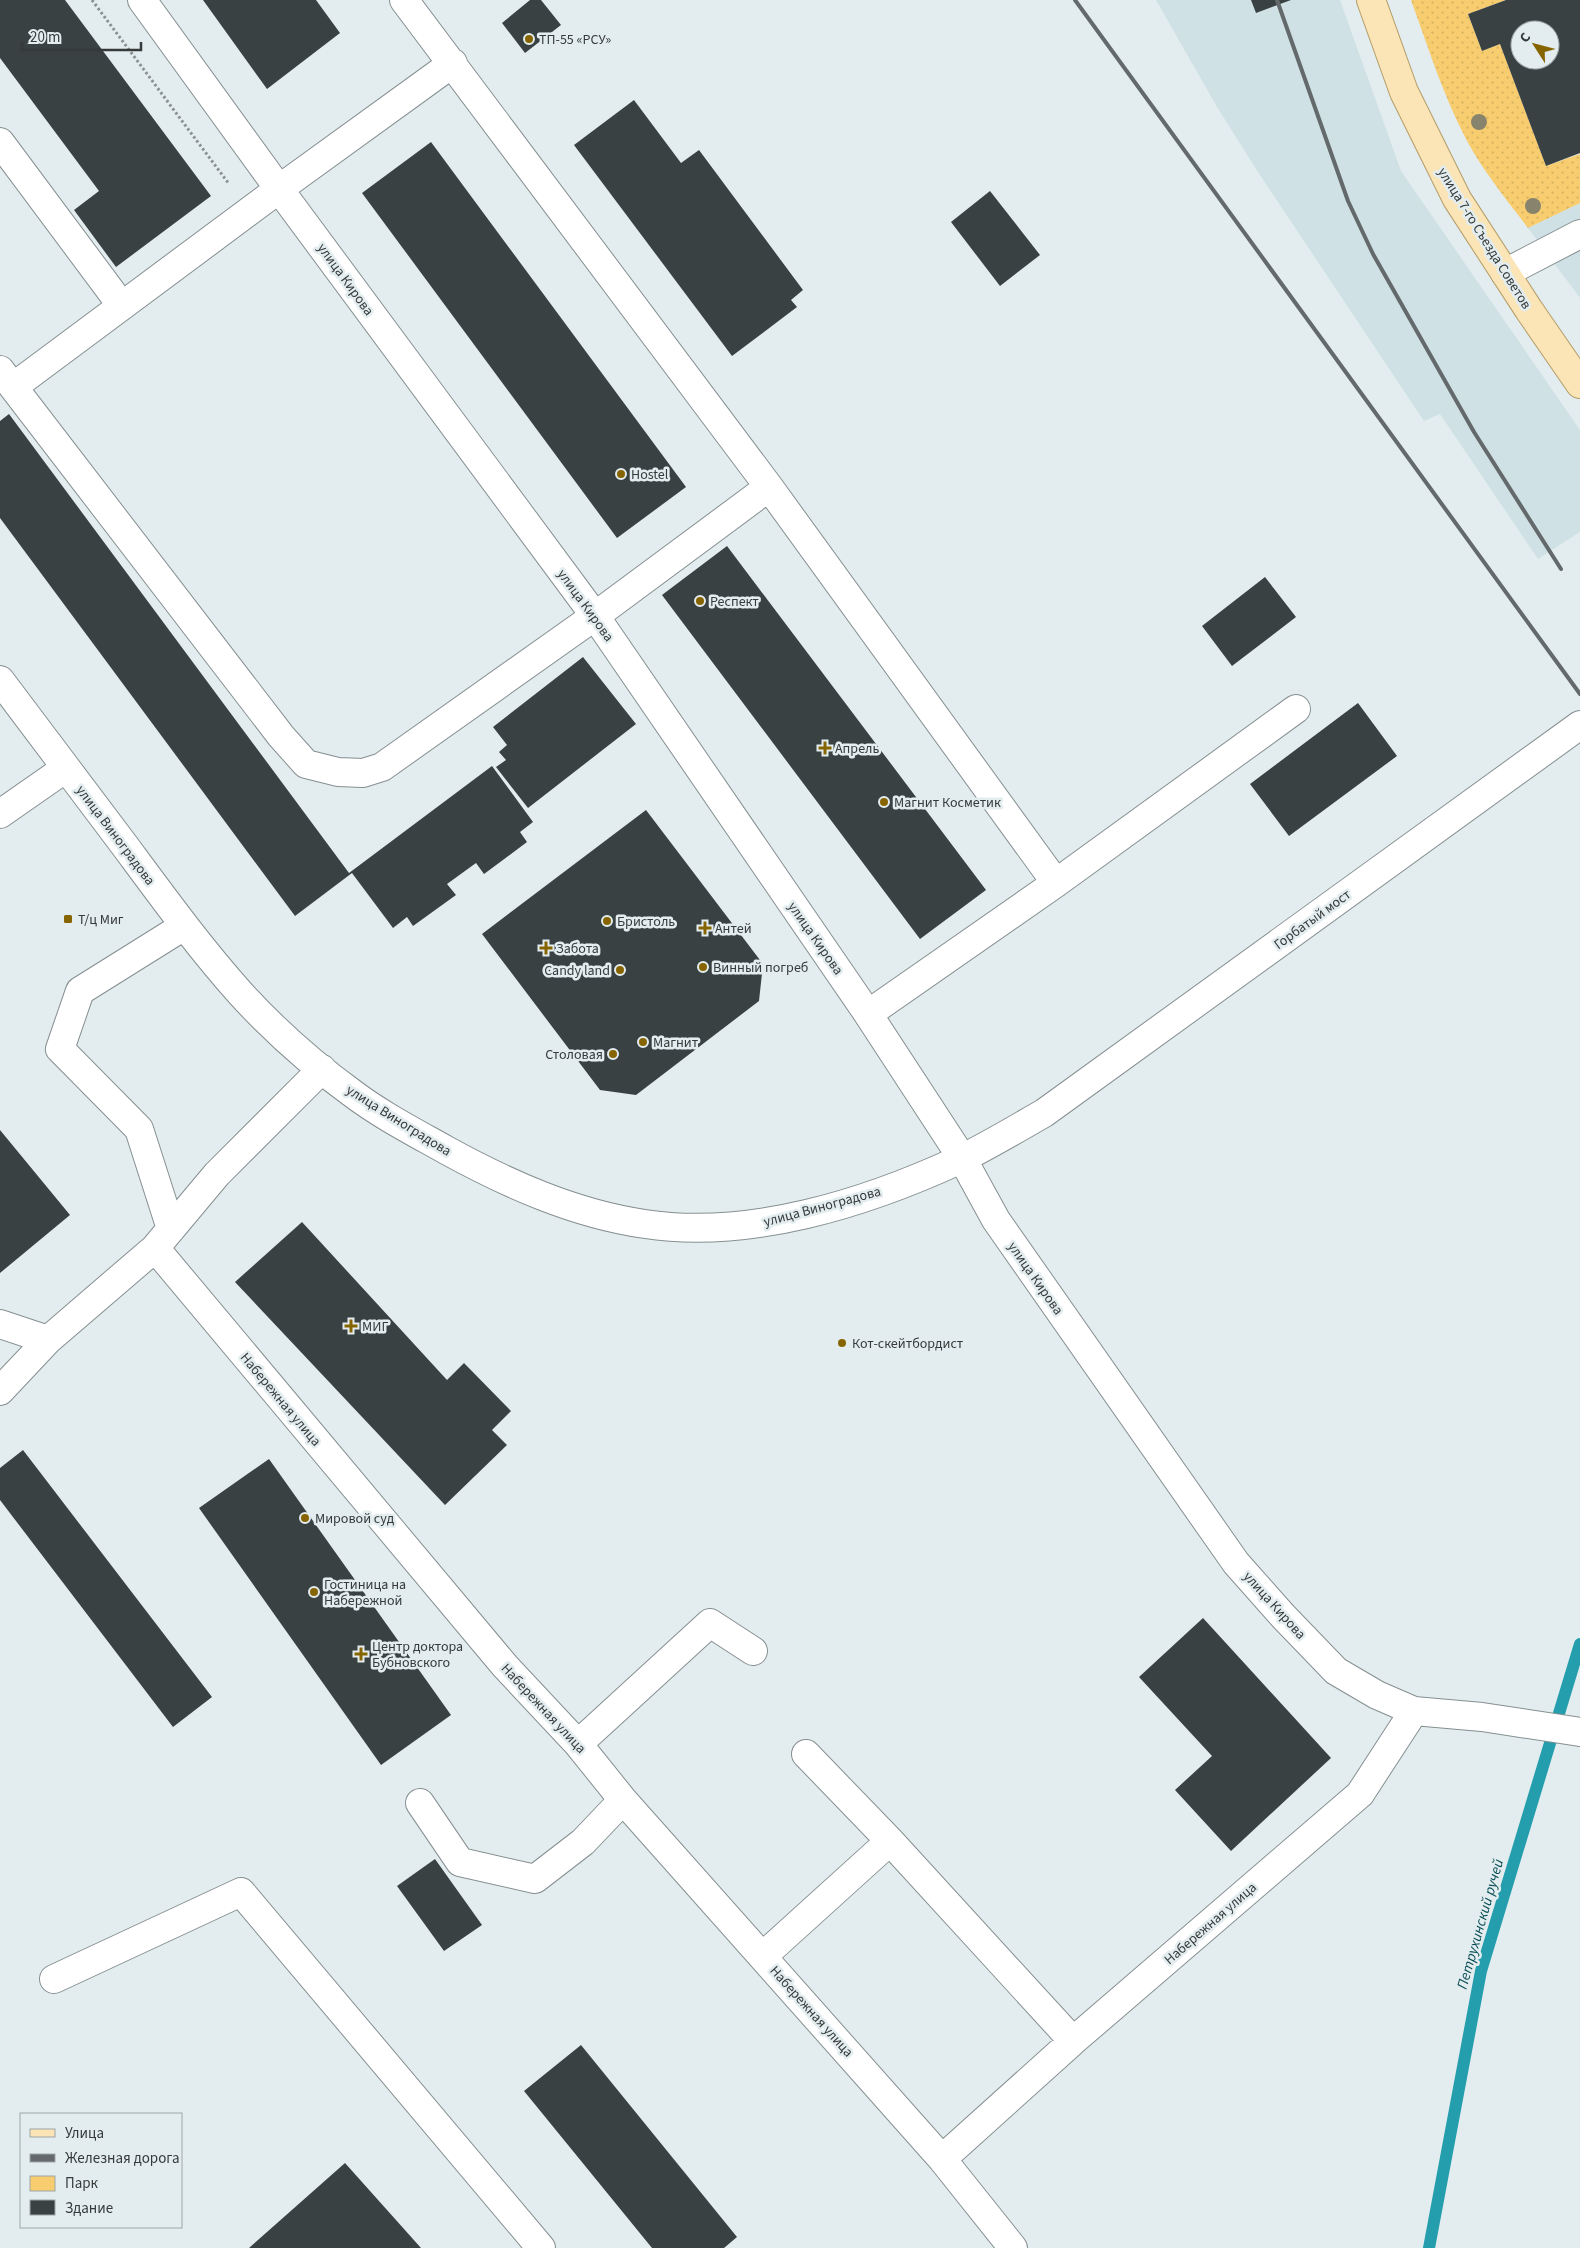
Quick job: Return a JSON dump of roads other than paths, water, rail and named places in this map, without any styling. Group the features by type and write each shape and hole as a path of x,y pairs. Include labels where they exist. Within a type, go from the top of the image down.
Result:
{"main road":[{"name":"улица 7-го Съезда Советов","path":"1371,0 1404,92 1457,199 1580,384"}],"street":[{"name":"улица Кирова","path":"142,0 594,616 868,1014 962,1158 996,1220 1236,1563 1283,1616 1336,1671 1377,1696 1414,1711 1482,1718 1580,1732"},
{"path":"404,0 769,487 1056,883"},
{"path":"453,63 122,306 6,378 275,728 306,764 338,772 362,773 382,767 594,616 769,487"},
{"path":"0,142 122,306"},
{"path":"1505,273 1578,238"},
{"name":"улица Виноградова","path":"0,680 184,926 241,994 296,1048 352,1094 484,1170 552,1199 602,1216 648,1225 707,1228 764,1223 818,1210 879,1192 962,1158"},
{"path":"868,1014 1056,883 1296,709"},
{"name":"Горбатый мост","path":"962,1158 1044,1113 1580,725"},
{"path":"0,814 66,768"},
{"path":"163,1239 139,1129 60,1049 80,991 184,926"},
{"path":"0,1391 48,1340 163,1239 217,1174 322,1069"},
{"name":"Набережная улица","path":"163,1239 505,1666 578,1744 623,1800 942,2159 1014,2248"},
{"path":"0,1324 48,1340"},
{"path":"578,1744 710,1623 753,1651"},
{"name":"Набережная улица","path":"942,2159 1073,2041 1360,1794 1414,1711"},
{"path":"806,1754 890,1841 1073,2041"},
{"path":"420,1803 460,1862 535,1879 584,1842 623,1800"},
{"path":"763,1956 890,1841"},
{"path":"54,1979 241,1892 541,2248"}],"waterway":[{"name":"Петрухинский ручей","path":"1429,2248 1481,1971 1580,1644"}],"railway":[{"path":"1075,0 1580,694"},
{"path":"1277,0 1348,201 1373,254 1474,432 1561,569"}],"place":[{"name":"ТП-55 «РСУ»","path":"529,39"},
{"name":"Hostel","path":"621,474"},
{"name":"Респект","path":"700,601"},
{"name":"Апрель","path":"825,748"},
{"name":"Магнит Косметик","path":"884,802"},
{"name":"Т/ц Миг","path":"68,919"},
{"name":"Бристоль","path":"607,921"},
{"name":"Антей","path":"705,928"},
{"name":"Забота","path":"546,948"},
{"name":"Винный погреб","path":"703,967"},
{"name":"Candy land","path":"620,970"},
{"name":"Магнит","path":"643,1042"},
{"name":"Столовая","path":"613,1054"},
{"name":"МИГ","path":"351,1326"},
{"name":"Кот-скейтбордист","path":"842,1343"},
{"name":"Мировой суд","path":"305,1518"},
{"name":"Гостиница на Набережной","path":"314,1592"},
{"name":"Центр доктора Бубновского","path":"361,1654"}]}
